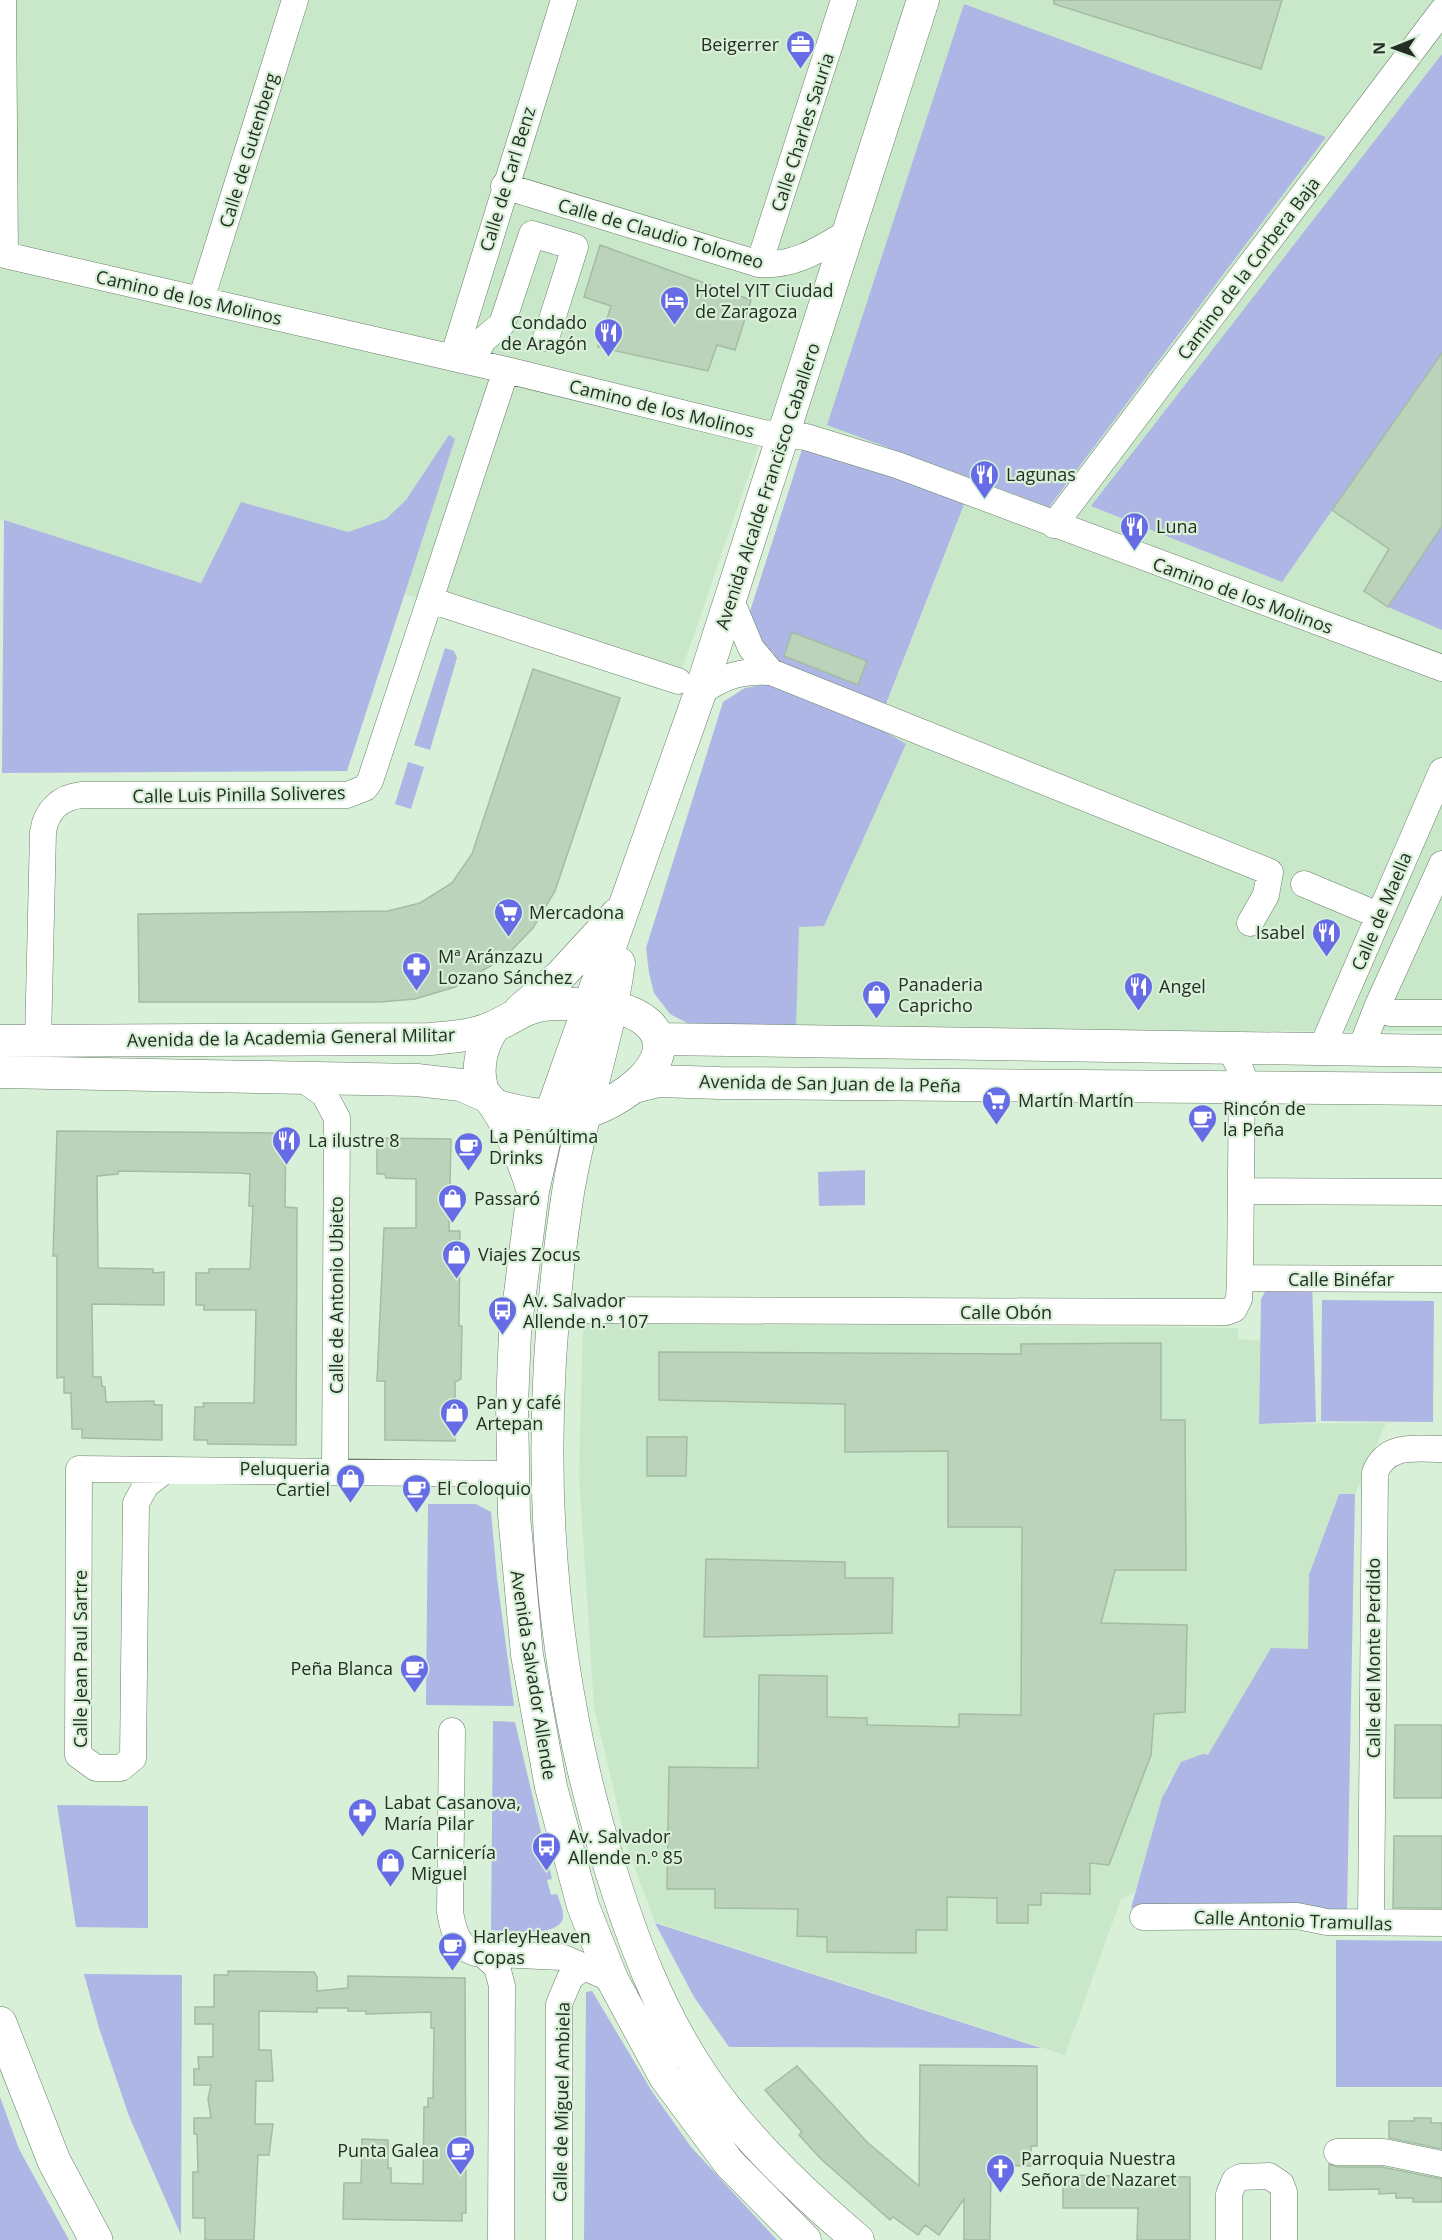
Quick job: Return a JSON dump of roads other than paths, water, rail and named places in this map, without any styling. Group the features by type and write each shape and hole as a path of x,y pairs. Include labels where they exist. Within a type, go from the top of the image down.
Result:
{"highway":[{"path":"0,2023 54,2161 96,2240"}],"main road":[{"name":"Avenida Alcalde Francisco Caballero","path":"584,1113 599,1006 689,687 730,598 923,0"},
{"name":"Avenida Alcalde Francisco Caballero","path":"507,1019 560,976 627,902"},
{"name":"Avenida Alcalde Francisco Caballero","path":"627,902 638,993 654,1032"},
{"name":"Avenida de la Academia General Militar","path":"0,1041 430,1039 471,1034 542,1005 599,1006"},
{"path":"599,1006 637,1016 654,1032 1226,1049 1442,1051"},
{"name":"Avenida Salvador Allende","path":"599,1006 550,1116 533,1191 515,1334 512,1474 519,1578 532,1684 558,1817 586,1917 589,1964 697,2123 755,2192 805,2240"},
{"path":"507,1019 488,1035 481,1058 480,1078 519,1154 533,1191"},
{"name":"Avenida de San Juan de la Peña","path":"490,1101 521,1113 550,1116 584,1113 610,1103 634,1087 649,1071 657,1053 654,1032"},
{"name":"Avenida de la Academia General Militar","path":"0,1072 440,1082 461,1085 490,1101"},
{"name":"Avenida de San Juan de la Peña","path":"634,1087 669,1081 1442,1089"},
{"name":"Avenida Salvador Allende","path":"584,1113 567,1197 554,1311 548,1396 547,1486 550,1561 558,1636 576,1742 618,1896 646,1970 683,2046 719,2100 776,2164 858,2240"}],"street":[{"path":"2,255 3,0"},
{"name":"Calle de Gutenberg","path":"201,300 295,0"},
{"name":"Calle de Carl Benz","path":"463,360 504,186 564,0"},
{"name":"Calle Charles Sauria","path":"759,264 844,0"},
{"name":"Camino de la Corbera Baja","path":"1054,525 1442,10"},
{"name":"Calle de Claudio Tolomeo","path":"504,186 759,264 775,266 793,262 849,232"},
{"path":"463,360 502,324 532,234 574,247 546,338"},
{"name":"Camino de los Molinos","path":"2,255 506,370 763,433 806,437 897,465 1442,668"},
{"name":"Calle Luis Pinilla Soliveres","path":"38,1040 43,832 48,814 63,800 82,795 334,796 357,793 370,781 506,370"},
{"path":"730,598 751,648 771,672"},
{"path":"430,600 689,687 727,676 756,671 771,672 1270,872 1266,895 1250,923"},
{"name":"Calle de Maella","path":"1321,1050 1442,771"},
{"path":"1360,1050 1442,864"},
{"path":"1304,884 1378,915"},
{"path":"1378,1005 1390,1013 1442,1012"},
{"path":"1226,1049 1239,1063 1241,1087"},
{"path":"304,1080 324,1094 337,1118"},
{"path":"337,1118 344,1105 367,1080"},
{"name":"Calle Obón","path":"554,1311 1226,1312 1238,1305 1240,1278 1241,1087"},
{"name":"Calle de Antonio Ubieto","path":"334,1472 337,1118"},
{"path":"1241,1191 1442,1192"},
{"name":"Calle Binéfar","path":"1240,1278 1442,1279"},
{"name":"Calle del Monte Perdido","path":"1371,1922 1375,1473 1379,1463 1388,1454 1399,1450 1442,1449"},
{"name":"Calle Jean Paul Sartre","path":"164,1472 146,1485 136,1503 133,1758 121,1768 96,1768 78,1755 79,1469 164,1472 512,1474"},
{"path":"452,1731 450,1912 456,1936 462,1945 469,1951 484,1955 646,1970"},
{"name":"Calle Antonio Tramullas","path":"1143,1917 1297,1916 1327,1922 1442,1923"},
{"path":"484,1955 497,1967 502,1986 501,2240"},
{"name":"Calle de Miguel Ambiela","path":"559,2240 559,2004 570,1978 589,1964"},
{"path":"1337,2152 1384,2152 1442,2164"},
{"path":"1229,2240 1229,2194 1235,2180 1241,2177 1269,2176 1281,2184 1284,2192 1284,2240"}],"place":[{"name":"Beigerrer","path":"800,70"},
{"name":"Hotel YIT Ciudad de Zaragoza","path":"674,326"},
{"name":"Condado de Aragón","path":"608,358"},
{"name":"Lagunas","path":"985,500"},
{"name":"Luna","path":"1135,552"},
{"name":"Mercadona","path":"508,938"},
{"name":"Isabel","path":"1326,958"},
{"name":"Mª Aránzazu Lozano Sánchez","path":"417,992"},
{"name":"Angel","path":"1138,1012"},
{"name":"Panaderia Capricho","path":"877,1020"},
{"name":"Martín Martín","path":"997,1126"},
{"name":"Rincón de la Peña","path":"1202,1144"},
{"name":"La ilustre 8","path":"287,1166"},
{"name":"La Penúltima Drinks","path":"468,1172"},
{"name":"Passaró","path":"453,1224"},
{"name":"Viajes Zocus","path":"457,1280"},
{"name":"Av. Salvador Allende n.º 107","path":"502,1336"},
{"name":"Pan y café Artepan","path":"455,1438"},
{"name":"Peluqueria Cartiel","path":"351,1504"},
{"name":"El Coloquio","path":"416,1514"},
{"name":"Peña Blanca","path":"414,1694"},
{"name":"Labat Casanova, María Pilar","path":"363,1838"},
{"name":"Av. Salvador Allende n.º 85","path":"547,1872"},
{"name":"Carnicería Miguel","path":"390,1888"},
{"name":"HarleyHeaven Copas","path":"452,1972"},
{"name":"Punta Galea","path":"460,2176"},
{"name":"Parroquia Nuestra Señora de Nazaret","path":"1000,2194"}]}
